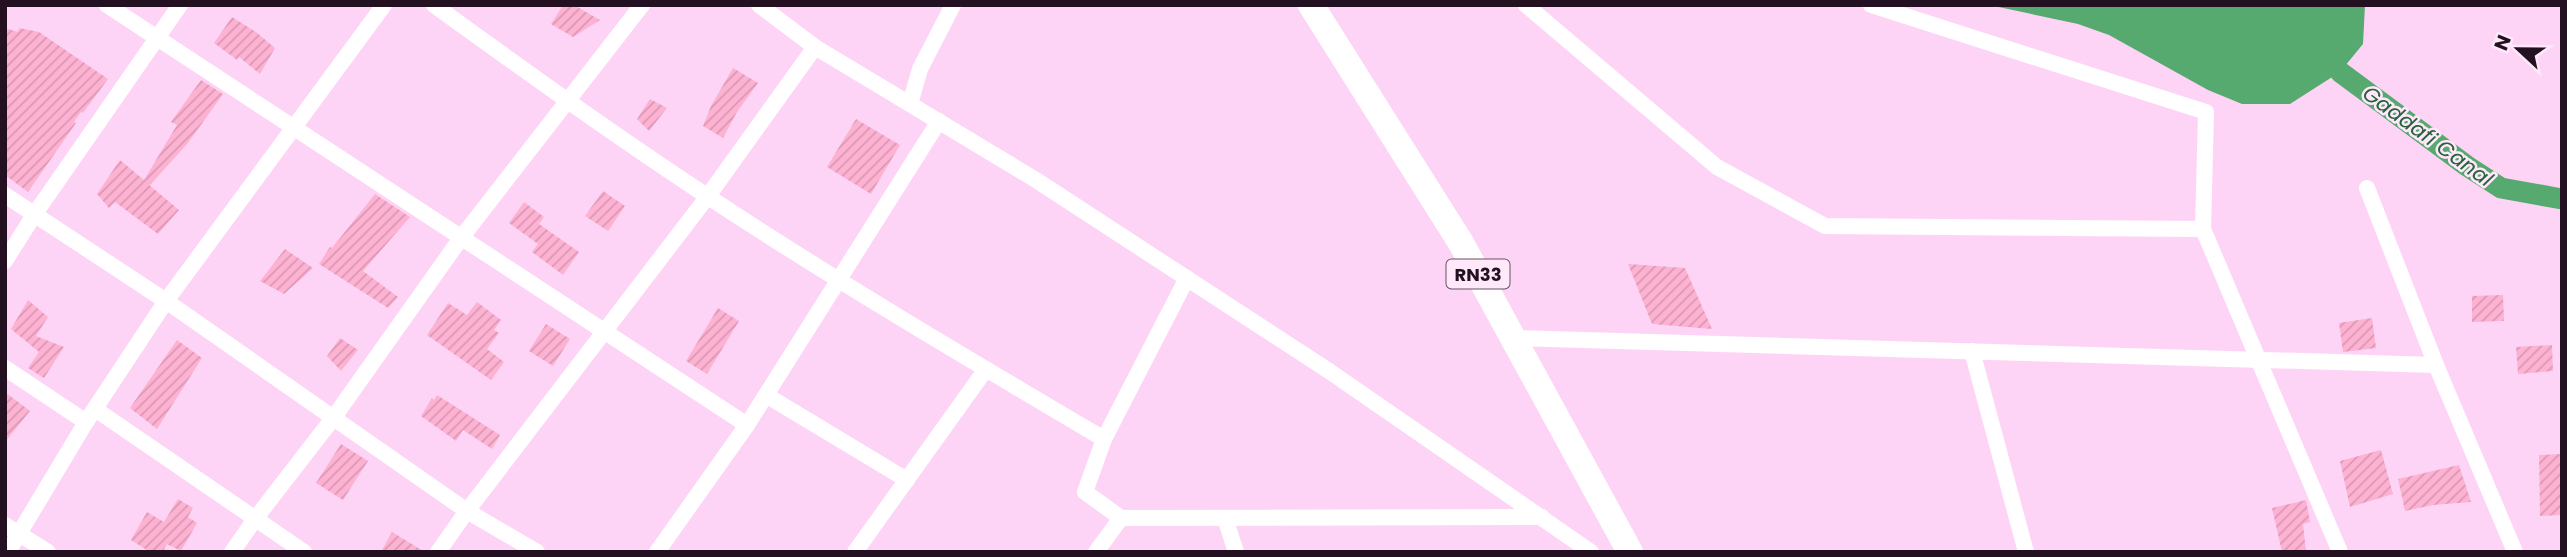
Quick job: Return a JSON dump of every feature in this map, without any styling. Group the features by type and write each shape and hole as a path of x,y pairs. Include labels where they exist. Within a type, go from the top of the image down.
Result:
{"main road":[{"name":"RN33","path":"1311,5 1461,243 1630,552"}],"street":[{"path":"107,5 747,425"},
{"path":"5,261 180,5"},
{"path":"8,552 90,416 166,301 384,5"},
{"path":"433,5 568,102 708,197 838,279 1104,439"},
{"path":"232,552 334,417 461,238 642,5"},
{"path":"759,5 815,47 1036,180 1329,371 1591,552"},
{"path":"910,104 920,69 953,5"},
{"path":"1526,5 1717,167 1825,226 2203,229"},
{"path":"1871,5 2206,112 2203,229 2340,552"},
{"path":"439,552 467,511 708,197 815,47"},
{"path":"657,552 766,396 939,121"},
{"path":"2367,188 2436,365 2515,552"},
{"path":"5,195 166,301 467,511 537,552"},
{"path":"1187,278 1104,439 1085,492 1121,519 1542,517"},
{"path":"1513,338 2436,365"},
{"path":"1972,351 2026,552"},
{"path":"5,368 90,416 304,552"},
{"path":"855,552 986,369"},
{"path":"766,396 906,480"},
{"path":"1225,518 1236,552"},
{"path":"1096,552 1121,519"},
{"path":"5,525 48,552"},
{"path":"866,552 870,532"}],"shaded area":[{"path":"1989,5 2365,5 2363,44 2340,72 2290,104 2242,104 2208,90 2109,35 2078,24"}],"building":[{"path":"563,5 574,5 600,20 573,37 551,24"},
{"path":"232,17 275,48 260,74 239,57 237,60 214,43"},
{"path":"5,28 18,32 19,28 39,32 108,79 83,113 81,112 28,192 5,175"},
{"path":"733,68 758,83 737,112 723,138 703,126"},
{"path":"201,80 223,94 188,143 150,185 148,184 179,210 158,234 115,202 109,208 97,194 120,160 144,180 177,125 171,122"},
{"path":"650,99 667,108 649,131 637,119"},
{"path":"856,119 900,145 871,194 827,167"},
{"path":"603,191 625,206 608,231 585,216"},
{"path":"375,194 410,217 363,271 398,297 388,308 319,264"},
{"path":"524,202 544,217 539,224 579,252 563,275 532,252 538,244 509,223"},
{"path":"285,249 313,268 284,294 260,281"},
{"path":"1628,264 1685,268 1712,329 1652,324"},
{"path":"2503,295 2504,321 2472,322 2472,296"},
{"path":"28,300 48,317 36,336 64,347 44,378 28,368 39,352 11,329"},
{"path":"477,302 501,320 494,330 499,333 487,349 504,362 491,380 427,335 448,303 467,315"},
{"path":"718,308 739,321 707,374 686,361"},
{"path":"2372,318 2376,348 2343,352 2339,323"},
{"path":"546,324 570,339 553,366 529,351"},
{"path":"340,338 358,350 341,371 327,356"},
{"path":"177,340 202,358 157,429 130,408"},
{"path":"2552,345 2553,371 2518,374 2516,347"},
{"path":"5,392 30,411 5,442"},
{"path":"437,395 500,435 492,449 463,430 456,441 421,416 432,398 434,400"},
{"path":"341,444 368,461 343,500 316,483"},
{"path":"2381,450 2393,494 2350,507 2340,461"},
{"path":"2562,454 2562,515 2540,516 2539,455"},
{"path":"2459,465 2471,502 2433,505 2405,511 2398,479"},
{"path":"178,499 193,508 188,517 197,523 181,551 167,544 163,552 150,552 131,540 147,512 164,522"},
{"path":"2306,500 2310,522 2303,524 2306,552 2282,552 2272,508"},
{"path":"392,532 425,552 381,552"}],"waterway":[{"name":"Gaddafi Canal","path":"2340,72 2501,188 2562,199"}]}
